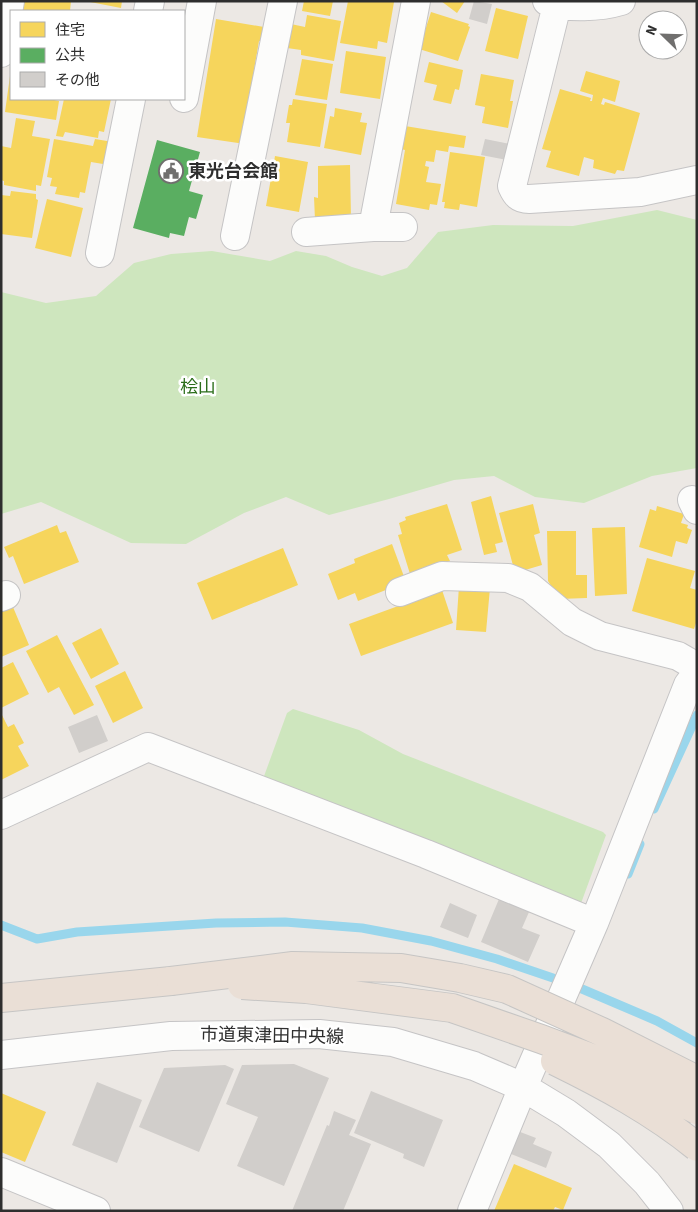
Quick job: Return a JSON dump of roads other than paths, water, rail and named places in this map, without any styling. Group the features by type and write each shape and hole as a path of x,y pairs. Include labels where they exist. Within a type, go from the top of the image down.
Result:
{"highway":[{"path":"1,998 171,981 293,966 401,968 460,978 507,989 601,1017 681,1056 697,1066"},
{"path":"171,981 306,989 452,1008 541,1038 600,1061 697,1110"},
{"path":"306,989 445,1022 533,1051 594,1080 678,1132 697,1147"},
{"path":"507,989 602,1032 697,1080"}],"street":[{"path":"1,53 10,1"},
{"path":"185,93 202,1"},
{"path":"235,236 283,1"},
{"path":"373,227 416,1"},
{"path":"621,1 596,6 552,3 512,186 515,194 521,199 529,199 640,192 697,180"},
{"path":"100,253 131,100"},
{"path":"306,232 373,227 403,227"},
{"path":"400,592 442,576 508,578 530,587 572,622 600,636 678,656 697,667"},
{"path":"472,1211 594,923 688,685 697,673"},
{"path":"1,815 148,747 426,854 594,923"},
{"name":"市道東津田中央線","path":"1,1055 171,1036 319,1034 393,1042 474,1066 523,1087 566,1113 609,1145 647,1183 669,1211"},
{"path":"1,1172 96,1211"}],"waterway":[{"path":"654,809 697,715"},
{"path":"628,874 640,844"},
{"path":"1,925 37,939 77,932 216,923 285,922 362,928 431,941 497,959 553,978"},
{"path":"575,986 657,1021 697,1043"}],"place":[{"name":"東光台会館","path":"171,171"}],"park label":[{"name":"桧山","path":"198,387"}]}
